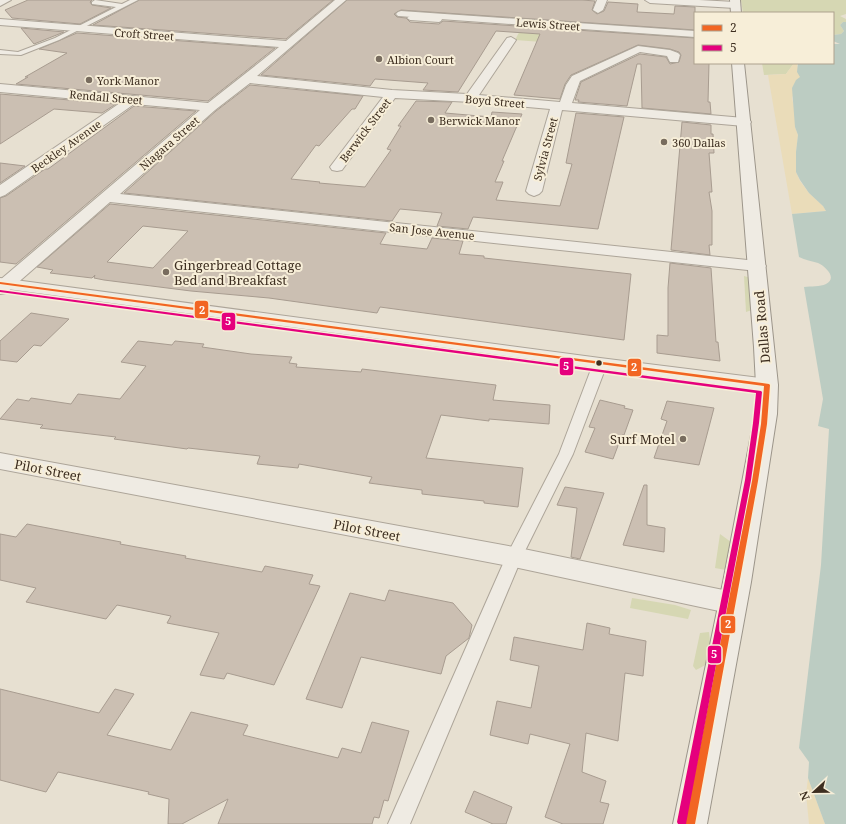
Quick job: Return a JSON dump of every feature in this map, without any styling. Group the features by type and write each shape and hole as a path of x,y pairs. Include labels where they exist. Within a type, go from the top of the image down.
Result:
{"street":[{"path":"0,3 6,0"},
{"name":"Niagara Street","path":"2,285 211,107 247,79 341,0"},
{"path":"598,10 602,0"},
{"path":"650,0 735,6"},
{"name":"Lewis Street","path":"405,16 440,16 694,34"},
{"name":"Croft Street","path":"0,22 287,44"},
{"path":"641,31 638,49 670,53 674,55 674,60"},
{"path":"471,98 511,40"},
{"name":"Sylvia Street","path":"534,191 560,107 576,79 638,49"},
{"name":"Dallas Road","path":"690,824 733,602 766,414 767,385 738,64"},
{"name":"Boyd Street","path":"247,79 392,94 471,98 744,122"},
{"name":"Rendall Street","path":"0,88 211,107"},
{"name":"Berwick Street","path":"337,167 392,94"},
{"name":"Beckley Avenue","path":"0,192 133,99"},
{"name":"San Jose Avenue","path":"107,197 757,266"},
{"path":"2,285 767,385"},
{"name":"Pilot Street","path":"0,461 514,557 733,602"}],"lane":[{"path":"100,0 94,3 124,6"},
{"path":"0,52 20,54 79,29 135,0"},
{"path":"399,824 514,557 566,454 600,364"}],"green space":[{"path":"741,0 846,0 846,14 840,16 846,19 846,22 843,22 840,25 844,31 841,34 834,35 834,12 743,12"},
{"path":"523,25 549,26 542,42 515,40"},
{"path":"762,64 793,64 786,74 764,75"},
{"path":"744,276 751,278 752,310 746,312"},
{"path":"720,534 731,542 726,570 715,568"},
{"path":"632,598 675,605 691,610 688,619 630,608"},
{"path":"709,632 709,658 705,665 696,670 693,666 700,633"}],"sand":[{"path":"793,64 798,64 801,77 792,98 795,111 795,127 798,135 796,172 800,181 809,193 823,206 826,211 792,214 768,75 786,74"},
{"path":"808,778 825,824 809,824 806,794"}],"shaded area":[{"path":"843,22 846,22 846,824 825,824 808,778 809,762 799,748 821,565 829,429 818,426 823,399 804,287 824,285 831,279 831,276 827,269 818,263 799,257 792,214 826,211 823,206 809,193 796,172 798,135 795,127 792,88 796,80 800,77 797,72 798,64 834,64 834,44 840,44 834,41 834,35 841,34 844,31 840,25"}],"building":[{"path":"28,0 92,0 90,2 92,5 111,8 80,24 12,18 5,10"},
{"path":"139,0 333,0 286,39 93,25"},
{"path":"347,0 582,0 595,1 592,10 597,14 604,11 608,2 638,4 637,12 674,14 675,6 695,7 694,30 401,10 394,14 397,17 406,18 410,22 439,24 443,21 694,38 694,64 709,64 708,102 710,102 711,114 642,108 641,64 637,64 627,106 578,102 579,100 575,100 581,82 640,54 666,57 670,64 679,62 681,55 679,52 670,49 638,45 571,75 565,84 560,99 514,95 540,34 496,31 458,92 423,90 428,83 375,79 370,86 261,75"},
{"path":"21,28 64,32 34,44"},
{"path":"77,33 275,48 208,101 16,84 28,77 25,77 67,53 39,49"},
{"path":"250,85 363,96 355,109 352,109 319,146 316,145 291,179 365,187 391,150 387,149 401,126 398,126 416,101 452,102 445,113 491,117 492,112 522,114 502,161 504,161 495,182 503,182 496,200 560,206 572,164 566,163 576,113 624,117 598,229 473,217 468,229 437,226 442,213 400,209 392,221 124,193 216,111"},
{"path":"0,94 116,104 102,113 54,109 0,144"},
{"path":"134,106 196,111 16,264 0,262 0,198 6,196 45,169 48,169"},
{"path":"682,122 711,125 711,134 713,134 714,153 709,153 712,192 709,192 712,211 712,245 709,245 710,255 671,250"},
{"path":"0,163 25,166 0,183"},
{"path":"110,204 386,233 380,244 427,249 432,238 463,241 459,254 631,274 624,340 380,307 377,313 269,298 191,291 104,280 94,278 95,275 92,278 50,273 53,270 37,267","holes":["143,226 188,231 153,268 107,262"]},
{"path":"670,263 711,268 716,342 718,342 720,361 657,353 657,335 668,336 668,288"},
{"path":"31,313 69,319 41,346 34,345 17,362 0,360 0,341"},
{"path":"138,341 172,345 175,341 204,344 202,347 251,354 292,357 289,363 297,364 296,367 361,372 362,369 496,385 493,400 550,405 549,424 489,419 489,421 441,415 426,458 523,468 518,507 484,503 484,501 422,494 422,490 369,483 372,477 299,464 298,468 257,464 260,456 187,449 114,439 116,437 40,428 43,425 0,419 17,399 29,401 31,398 71,404 78,394 120,399 146,366 121,362"},
{"path":"600,400 625,406 624,408 633,410 613,459 585,452 595,428 589,427"},
{"name":"Surf Motel","path":"667,401 714,408 699,465 654,458 667,421 661,419"},
{"path":"644,485 647,485 647,525 665,528 664,552 623,545"},
{"path":"565,487 604,493 580,559 571,557 577,508 557,505"},
{"path":"27,524 121,542 120,544 186,556 185,558 262,572 265,566 313,575 309,584 320,586 274,685 227,673 224,679 200,675 219,633 167,623 171,616 117,605 106,619 26,602 36,588 0,580 0,534 16,537"},
{"path":"389,590 453,603 472,625 469,638 446,656 441,674 361,657 342,708 306,699 350,593 385,601"},
{"path":"587,623 610,628 609,634 646,641 643,676 625,673 618,741 586,733 582,772 606,781 600,802 609,804 603,824 563,824 545,817 570,744 530,734 528,744 490,735 497,701 531,708 539,666 510,660 514,637 583,650"},
{"path":"0,689 99,713 115,689 134,694 107,735 171,750 191,712 248,725 243,735 338,758 342,748 361,753 372,722 409,731 388,801 384,800 379,818 374,817 372,824 218,824 228,799 182,824 168,824 169,799 148,794 149,792 58,772 46,792 0,780"},
{"path":"474,791 512,807 506,824 493,824 465,812"}],"transit line":[{"name":"2","path":"0,283 767,385 764,424 755,481 690,824"},
{"name":"5","path":"0,291 759,392 748,480 682,822"}],"place":[{"name":"Albion Court","path":"379,59"},
{"name":"York Manor","path":"89,80"},
{"name":"Berwick Manor","path":"431,120"},
{"name":"360 Dallas","path":"664,142"},
{"name":"Gingerbread Cottage Bed and Breakfast","path":"166,272"},
{"name":"Surf Motel","path":"683,439"}]}
